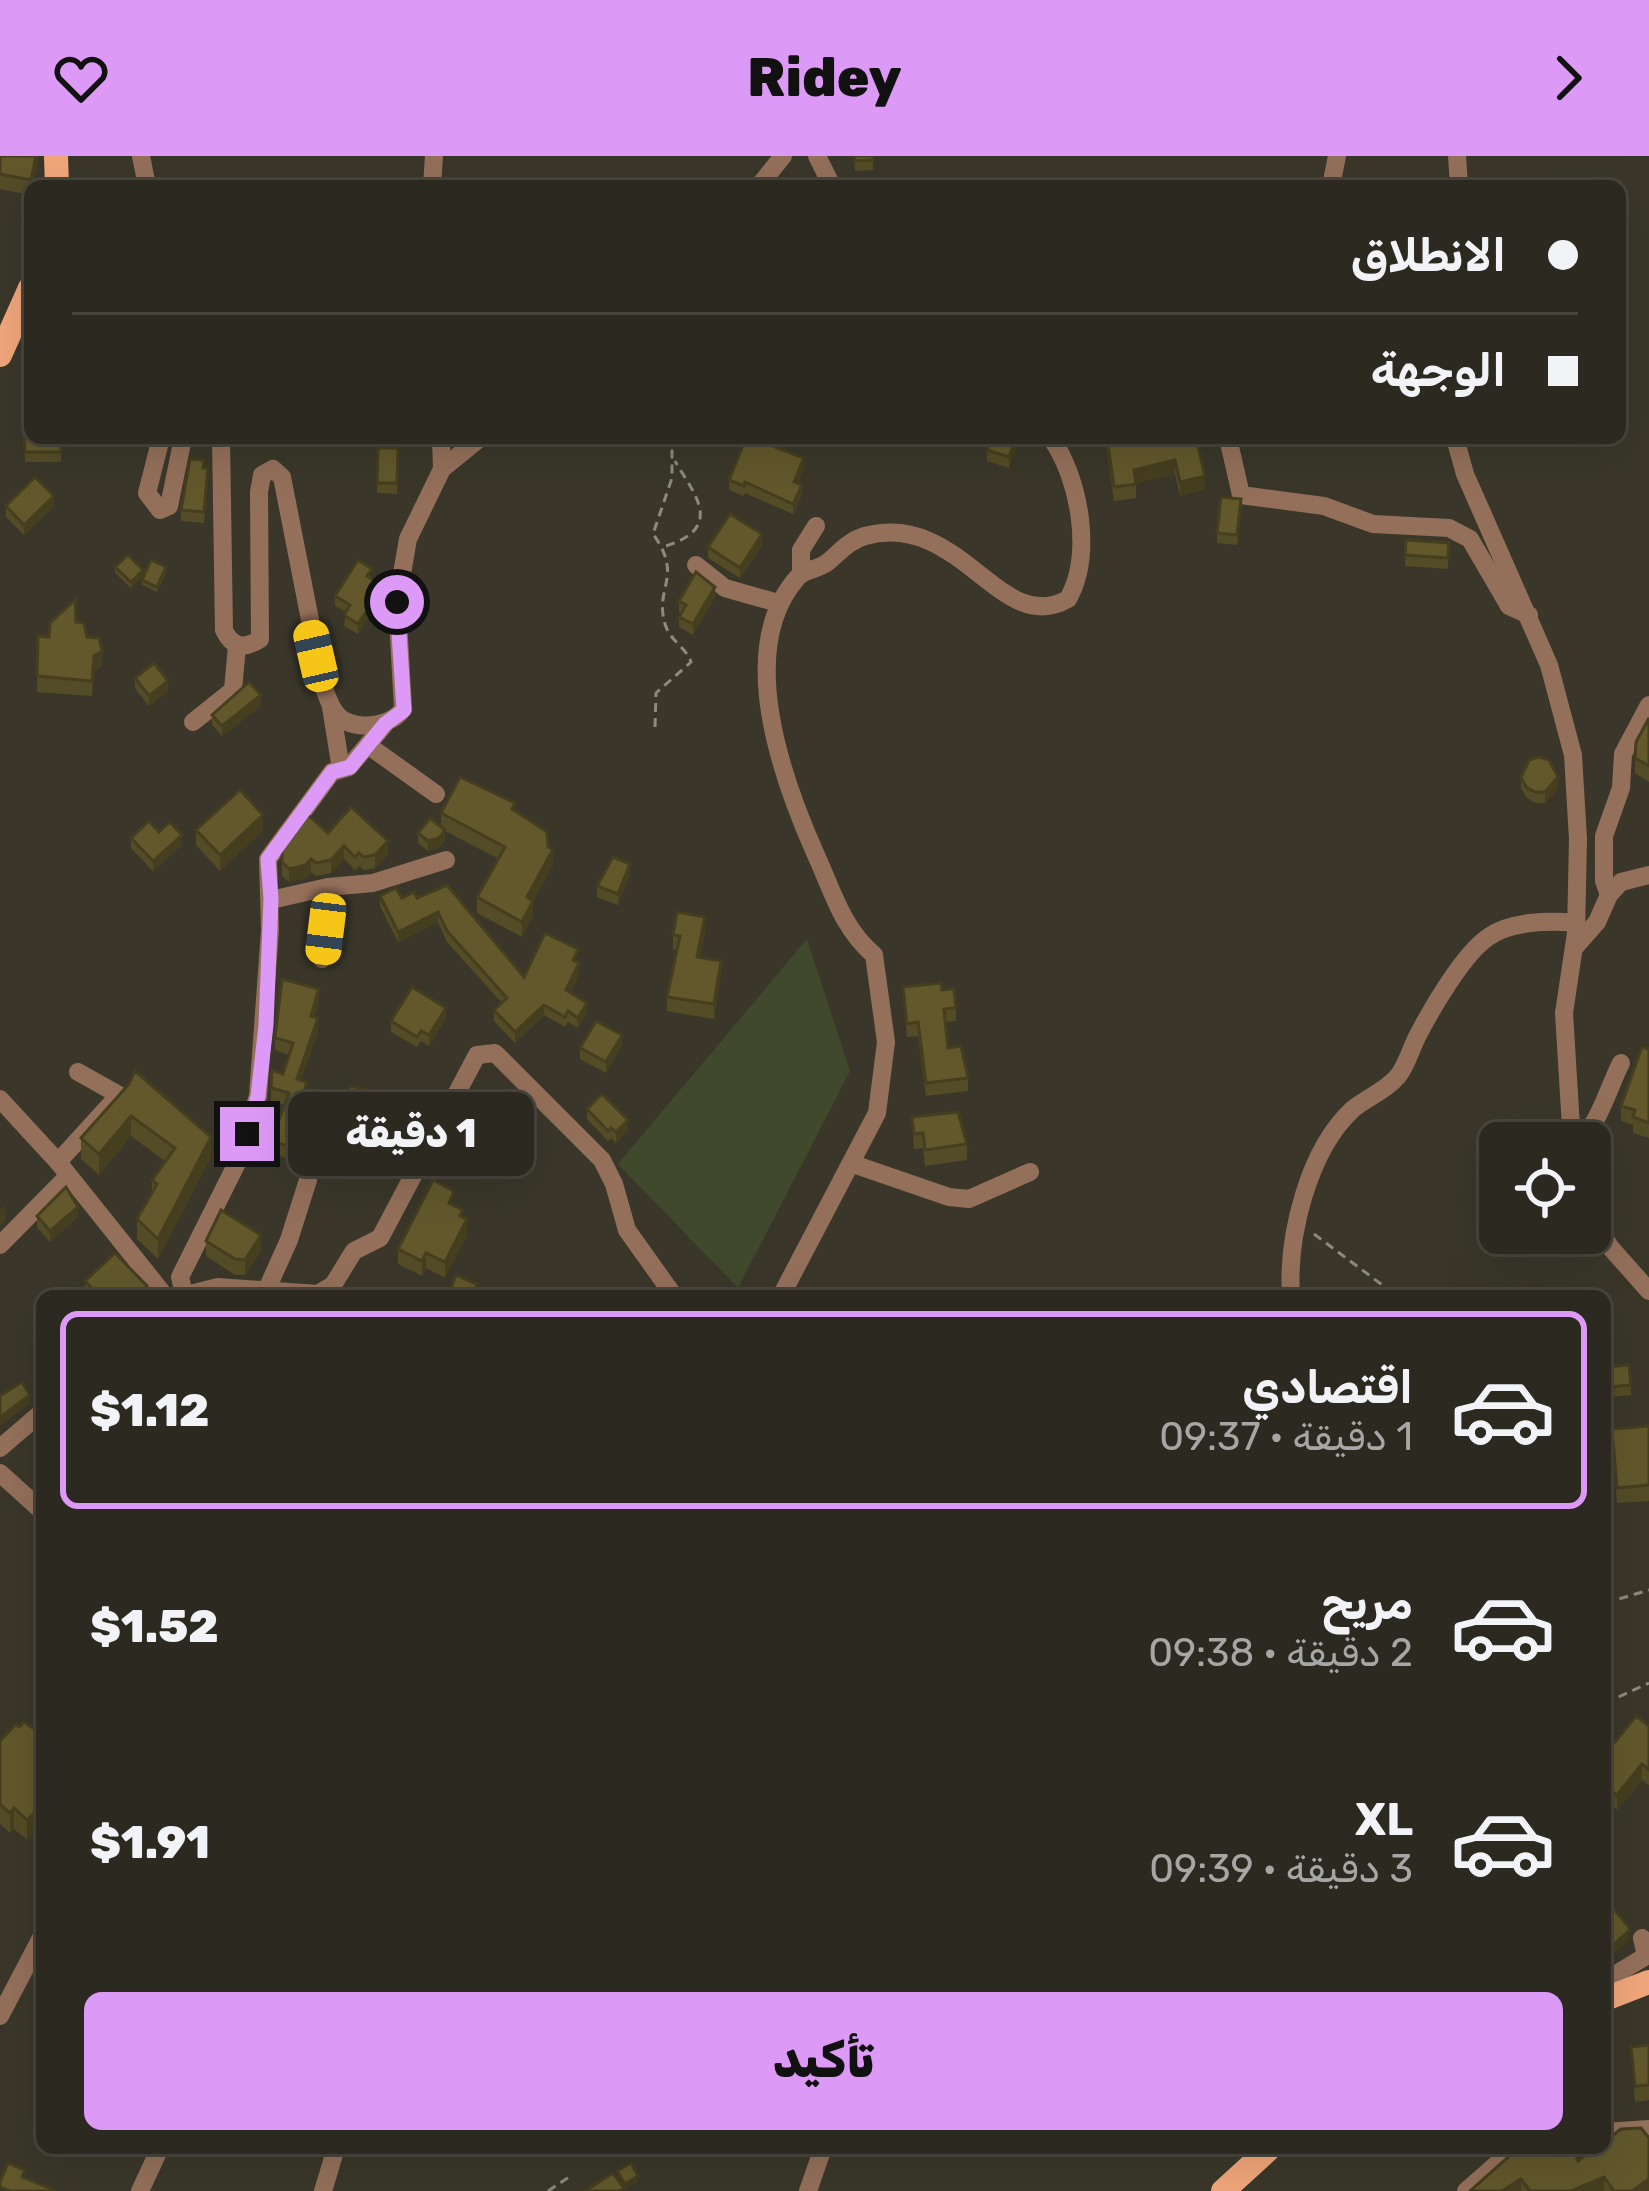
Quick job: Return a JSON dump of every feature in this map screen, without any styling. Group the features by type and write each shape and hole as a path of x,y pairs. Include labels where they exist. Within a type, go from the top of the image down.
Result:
{"main road":[{"path":"0,355 24,302"},
{"path":"1613,1996 1649,1982"},
{"path":"1222,2191 1263,2154"}],"street":[{"path":"764,180 783,156"},
{"path":"159,444 147,493 160,510 170,506 182,444"},
{"path":"221,444 224,630 237,646 250,646 260,639 259,492 262,475 273,469 282,477 305,609 332,707 341,770"},
{"path":"441,444 442,469"},
{"path":"178,1290 237,1162 258,1096 266,1025 268,859 332,772 350,767 385,724 404,710 397,602 408,539 442,469 473,444"},
{"path":"784,1290 877,1113 886,1042 874,956 853,937 787,782 769,703 768,632 778,603 801,572 826,563 861,537 915,535 953,552 1011,597 1044,609 1068,599 1076,584 1081,544 1073,487 1055,444"},
{"path":"1229,444 1240,495 1324,506 1373,524 1449,527 1470,539 1509,606 1528,615"},
{"path":"1457,444 1553,679 1573,755 1578,817 1576,923 1564,1013 1573,1122"},
{"path":"801,572 801,550 816,526"},
{"path":"696,565 725,588 778,603"},
{"path":"193,722 233,690 237,646"},
{"path":"1609,895 1604,881 1604,836 1621,788 1623,754 1649,705"},
{"path":"332,707 344,720 385,724"},
{"path":"369,746 436,794"},
{"path":"271,899 374,883 446,860"},
{"path":"1574,949 1621,883 1649,875"},
{"path":"319,890 325,909 322,959"},
{"path":"1291,1290 1289,1271 1299,1214 1337,1129 1352,1110 1397,1078 1420,1030 1488,937 1539,922 1576,923"},
{"path":"324,1290 354,1251 380,1238 477,1054 495,1053 602,1160 627,1230 670,1290"},
{"path":"1596,1122 1621,1064"},
{"path":"0,1245 119,1094 78,1072"},
{"path":"0,1099 172,1290"},
{"path":"853,1165 969,1199 1030,1172"},
{"path":"267,1288 308,1180"},
{"path":"1611,1247 1649,1291"},
{"path":"203,1290 284,1290"},
{"path":"0,1448 36,1417"},
{"path":"0,1473 36,1506"},
{"path":"1613,1996 1618,1973 1646,1956 1642,1938"},
{"path":"0,2016 36,1947"},
{"path":"1611,2131 1649,2128"},
{"path":"140,2191 157,2154"},
{"path":"323,2191 334,2154"},
{"path":"808,2191 821,2154"},
{"path":"1466,2191 1511,2154"}],"path":[{"path":"655,727 656,693 691,662 688,652 668,633 663,617 670,573 663,547 653,534 674,459 673,444"},
{"path":"663,547 689,534 701,507 699,496 674,459"},
{"path":"1299,1214 1321,1243 1388,1290"},
{"path":"1611,1602 1649,1590"},
{"path":"1611,1699 1649,1683"},
{"path":"548,2191 569,2176"}],"green space":[{"path":"807,939 850,1071 738,1288 618,1164"}],"building":[{"path":"0,156 36,156 31,180 0,174"},
{"path":"25,444 61,444 61,452 25,452"},
{"path":"744,444 768,444 804,458 794,482 802,485 793,504 745,482 744,486 729,480"},
{"path":"989,444 1014,444 1009,457 987,450"},
{"path":"1108,444 1197,444 1205,476 1180,482 1175,460 1134,470 1136,484 1114,487"},
{"path":"378,448 398,448 397,483 377,483"},
{"path":"190,459 204,460 203,468 208,468 204,512 181,510"},
{"path":"35,477 54,496 24,525 6,506"},
{"path":"1221,497 1241,499 1237,535 1217,533"},
{"path":"730,514 762,534 740,568 708,547"},
{"path":"1406,540 1449,543 1448,558 1405,555"},
{"path":"128,555 143,570 131,582 115,567"},
{"path":"151,560 166,567 157,587 142,580"},
{"path":"358,560 372,569 367,576 383,586 358,624 344,615 350,605 335,596"},
{"path":"696,572 715,587 693,624 679,617 686,605 679,601"},
{"path":"75,600 76,622 84,623 87,637 99,638 102,651 94,656 92,681 37,676 38,636 49,637 50,623"},
{"path":"154,663 168,681 149,696 135,678"},
{"path":"249,682 261,695 222,726 212,715"},
{"path":"1649,718 1649,766 1635,758 1636,742"},
{"path":"1529,760 1549,760 1558,777 1545,792 1526,787 1521,778"},
{"path":"460,777 515,803 512,809 547,832 548,847 553,849 527,897 533,901 522,922 477,897 505,847 441,813"},
{"path":"240,790 263,815 220,855 196,830"},
{"path":"351,807 388,841 375,855 355,857 344,846 331,860 316,863 311,859 289,869 282,862 282,850 308,815 328,833"},
{"path":"430,818 445,830 428,841 418,833"},
{"path":"149,821 159,832 170,822 182,835 153,861 131,838"},
{"path":"613,857 630,864 618,894 597,886"},
{"path":"447,885 524,977 545,933 578,949 573,960 579,963 566,990 587,1003 578,1018 568,1011 565,1017 544,1005 515,1032 494,1010 507,998 447,931 438,912 398,932 380,896 396,888 402,898 414,892 417,898"},
{"path":"677,912 705,917 697,957 721,961 714,1004 667,997 680,936 673,935"},
{"path":"282,979 319,989 311,1016 318,1018 297,1079 307,1082 297,1115 305,1117 302,1128 313,1131 307,1152 255,1136 262,1115 279,1120 289,1093 271,1088 272,1070 283,1074 293,1043 275,1038"},
{"path":"941,983 942,990 954,989 956,1008 944,1009 948,1048 961,1046 968,1078 926,1083 918,1022 907,1024 903,987"},
{"path":"412,987 446,1008 429,1035 421,1031 417,1037 391,1021"},
{"path":"596,1021 622,1035 606,1062 580,1048"},
{"path":"1642,1047 1649,1049 1649,1123 1633,1117 1635,1110 1621,1106"},
{"path":"135,1071 211,1137 158,1239 137,1219 157,1184 152,1180 175,1148 131,1116 99,1154 81,1138"},
{"path":"350,1086 394,1096 390,1111 374,1108 371,1123 343,1116"},
{"path":"602,1094 628,1120 616,1132 608,1131 587,1109"},
{"path":"958,1112 967,1144 925,1150 923,1133 914,1134 912,1117"},
{"path":"433,1180 454,1191 449,1203 463,1210 460,1216 467,1219 445,1262 426,1253 422,1261 398,1249"},
{"path":"66,1187 78,1207 50,1231 37,1216"},
{"path":"221,1210 261,1235 245,1260 206,1241"},
{"path":"115,1253 147,1286 143,1290 93,1290 85,1281"},
{"path":"456,1275 477,1284 474,1290 450,1290"},
{"path":"1629,1365 1631,1385 1611,1387 1611,1367"},
{"path":"22,1382 30,1395 0,1417 0,1396"},
{"path":"1649,1426 1649,1485 1617,1488 1612,1429"},
{"path":"1636,1716 1649,1726 1649,1770 1642,1764 1617,1795 1611,1790 1611,1739 1615,1742"},
{"path":"24,1722 36,1730 36,1817 27,1820 14,1808 10,1813 0,1804 0,1741 16,1724 19,1727"},
{"path":"1611,1910 1629,1931 1611,1947"},
{"path":"1649,2045 1649,2085 1635,2086 1631,2047"},
{"path":"1641,2128 1649,2138 1649,2179 1632,2191 1614,2191 1604,2177 1571,2191 1530,2191 1521,2179 1502,2191 1470,2191 1512,2154 1575,2154 1578,2161 1587,2154 1611,2154 1611,2136 1621,2129"},
{"path":"8,2163 25,2170 22,2177 57,2191 0,2187"},
{"path":"631,2163 638,2176 625,2184 617,2171"},
{"path":"613,2173 624,2188 620,2191 585,2191"}],"route":[{"path":"247,1134 258,1096 266,1025 268,859 332,772 350,767 385,724 404,710 397,602"}]}
